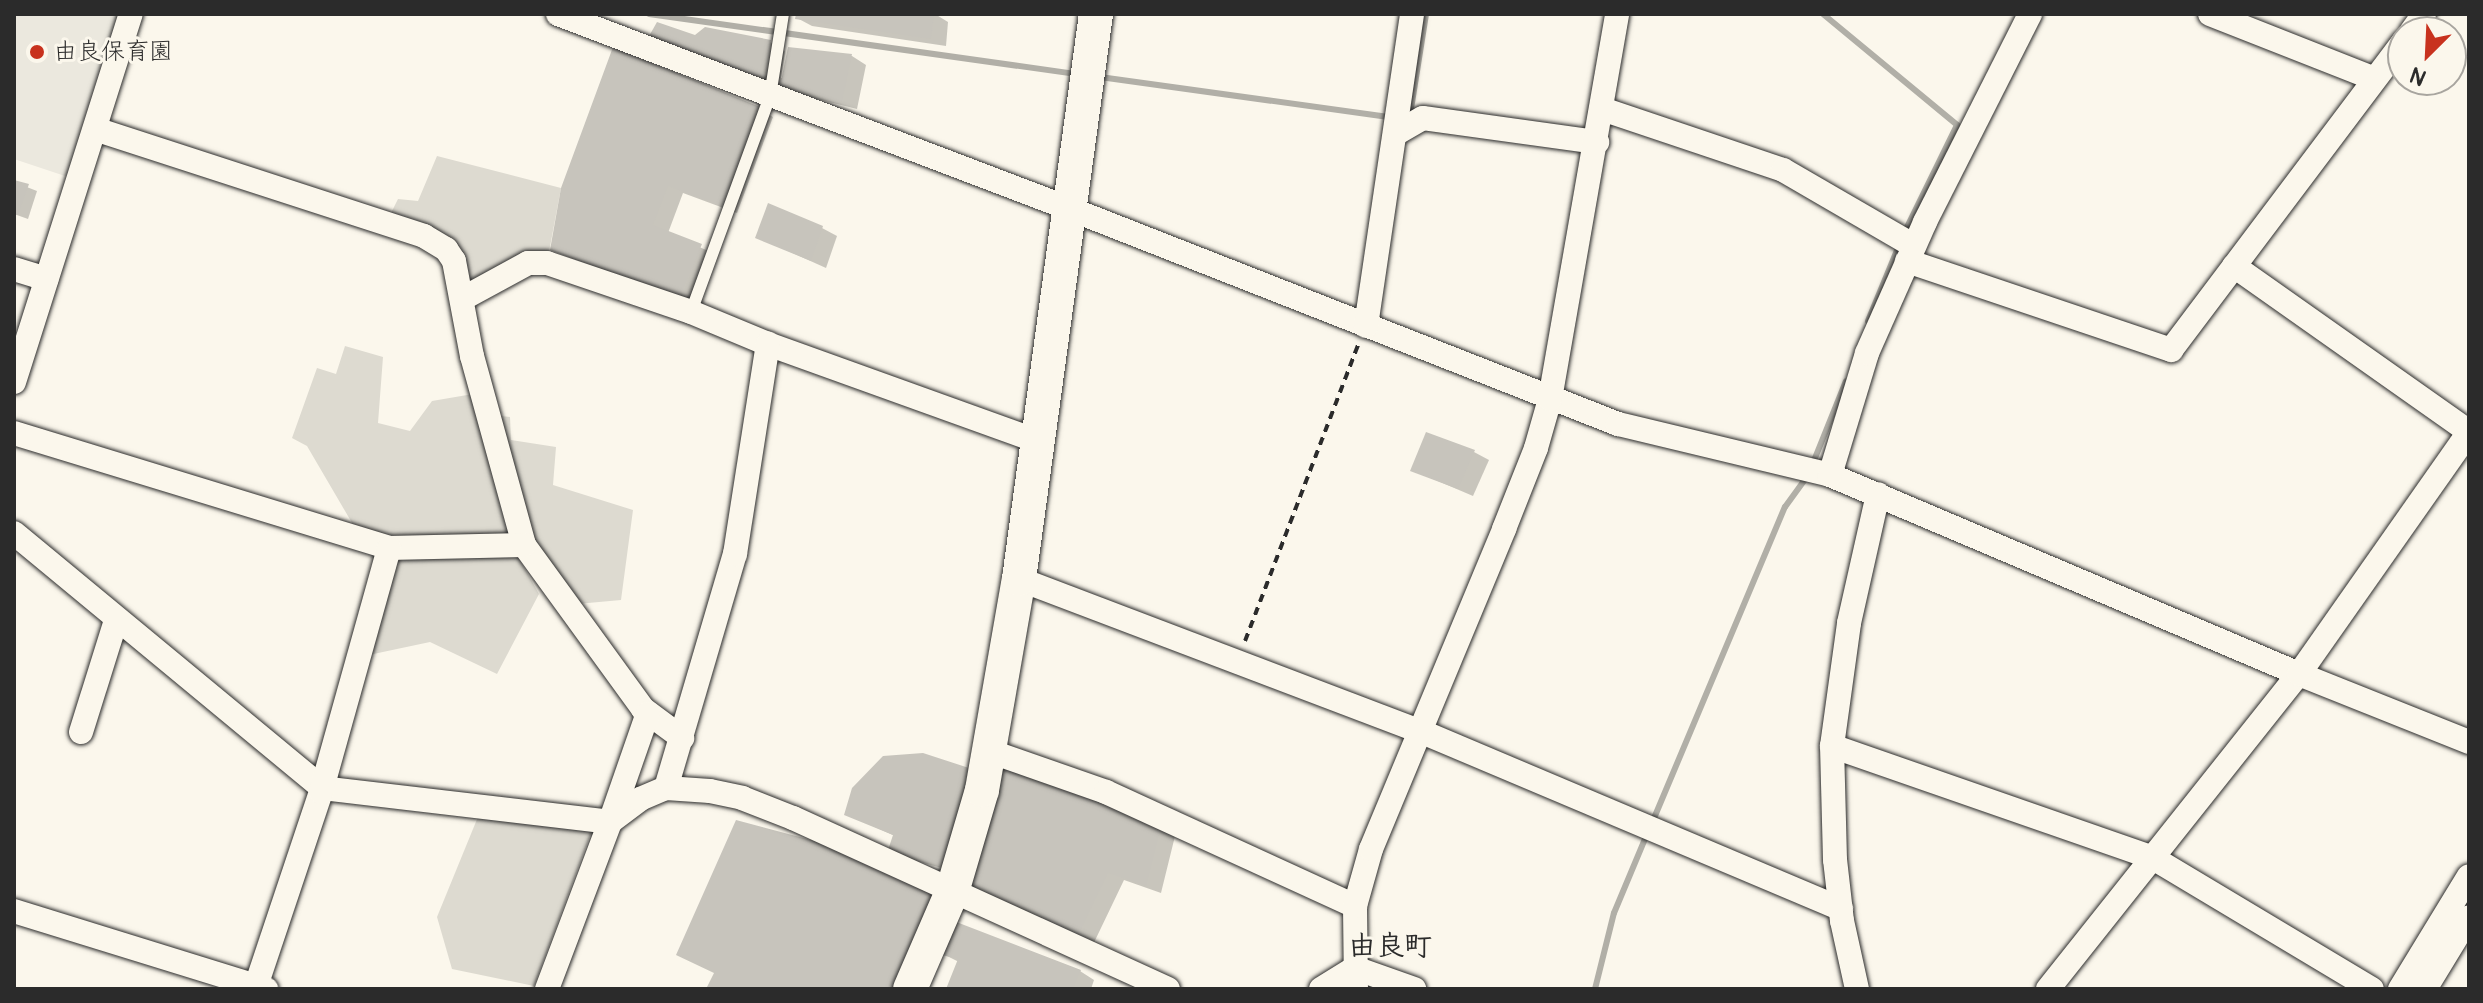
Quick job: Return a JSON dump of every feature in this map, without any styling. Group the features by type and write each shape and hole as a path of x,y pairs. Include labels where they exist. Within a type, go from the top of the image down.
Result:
{"street":[{"path":"14,382 131,14"},
{"path":"558,14 1068,208 1618,424 1830,475 2299,674 2469,742"},
{"path":"910,989 952,892 982,790 1019,579 1096,14"},
{"path":"1366,326 1412,14"},
{"path":"1355,979 1355,906 1371,849 1515,502 1550,399 1617,14"},
{"path":"1830,475 1867,353 1910,254 2030,14"},
{"path":"2210,14 2375,79"},
{"path":"1602,109 1783,170 1910,254 2171,350 2387,63"},
{"path":"1395,134 1423,118 1597,142"},
{"path":"95,129 424,236 446,249 454,261 472,356 524,545 606,664 648,713 682,738"},
{"path":"462,299 528,263 547,263 691,312 768,344 1037,441"},
{"path":"2048,989 2299,674 2469,432 2234,266"},
{"path":"14,269 46,279"},
{"path":"666,788 735,554 768,344"},
{"path":"14,433 389,548 524,545"},
{"path":"1857,989 1835,860 1832,746 1849,623 1878,494"},
{"path":"14,533 322,788 610,822 640,799 666,788 710,791 742,798 1168,989"},
{"path":"14,911 259,988 322,788 389,548"},
{"path":"1019,579 1420,731 1841,909"},
{"path":"81,732 116,620"},
{"path":"547,989 648,713"},
{"path":"1832,746 2153,858 2372,989"},
{"path":"989,751 1106,792 1355,906"},
{"path":"2400,989 2469,876"},
{"path":"2425,989 2469,917"},
{"path":"1321,989 1355,979 1414,989"}],"lane":[{"path":"691,312 770,96 783,14"}],"path":[{"path":"1237,662 1366,326"}],"shaded area":[{"path":"14,14 121,14 71,178 14,159"},
{"path":"437,156 561,188 547,263 486,285 464,280 446,249 387,221 398,199 418,201"},
{"path":"345,346 383,357 378,423 410,431 432,401 473,394 492,415 510,417 511,440 556,447 553,485 633,510 621,600 566,605 524,545 362,540 307,446 292,438 317,368 336,374"},
{"path":"516,553 539,594 497,674 430,642 364,656 392,561"},
{"path":"482,807 594,825 534,986 452,969 437,917"}],"building":[{"path":"796,14 934,14 931,39 795,19"},
{"path":"657,22 695,35 705,27 771,40 764,83 648,38"},
{"path":"613,47 760,107 721,206 668,186 653,225 702,244 679,299 550,250 561,188"},
{"path":"788,47 852,54 842,102 780,86"},
{"path":"14,180 29,184 18,215 14,214"},
{"path":"768,203 823,226 811,261 755,238"},
{"path":"1426,432 1475,450 1458,489 1410,471"},
{"path":"923,753 969,768 946,867 888,850 893,835 844,815 852,788 883,756"},
{"path":"995,759 1162,822 1146,886 1108,873 1073,946 958,891"},
{"path":"736,820 841,848 937,889 893,989 706,989 714,973 676,955"},
{"path":"946,918 1081,970 1073,989 946,989 958,959 938,954"}],"waterway":[{"path":"649,14 1077,74"},
{"path":"1404,112 1411,109 1426,14"},
{"path":"1823,14 1957,125 1904,233"},
{"path":"1100,77 1390,117"},
{"path":"1868,321 1900,243"},
{"path":"1813,463 1846,381"},
{"path":"1652,823 1785,507 1807,477"},
{"path":"1595,989 1614,913 1647,834"}],"place":[{"name":"由良保育園","path":"37,52"}],"district":[{"name":"由良町","path":"1390,947"}]}
